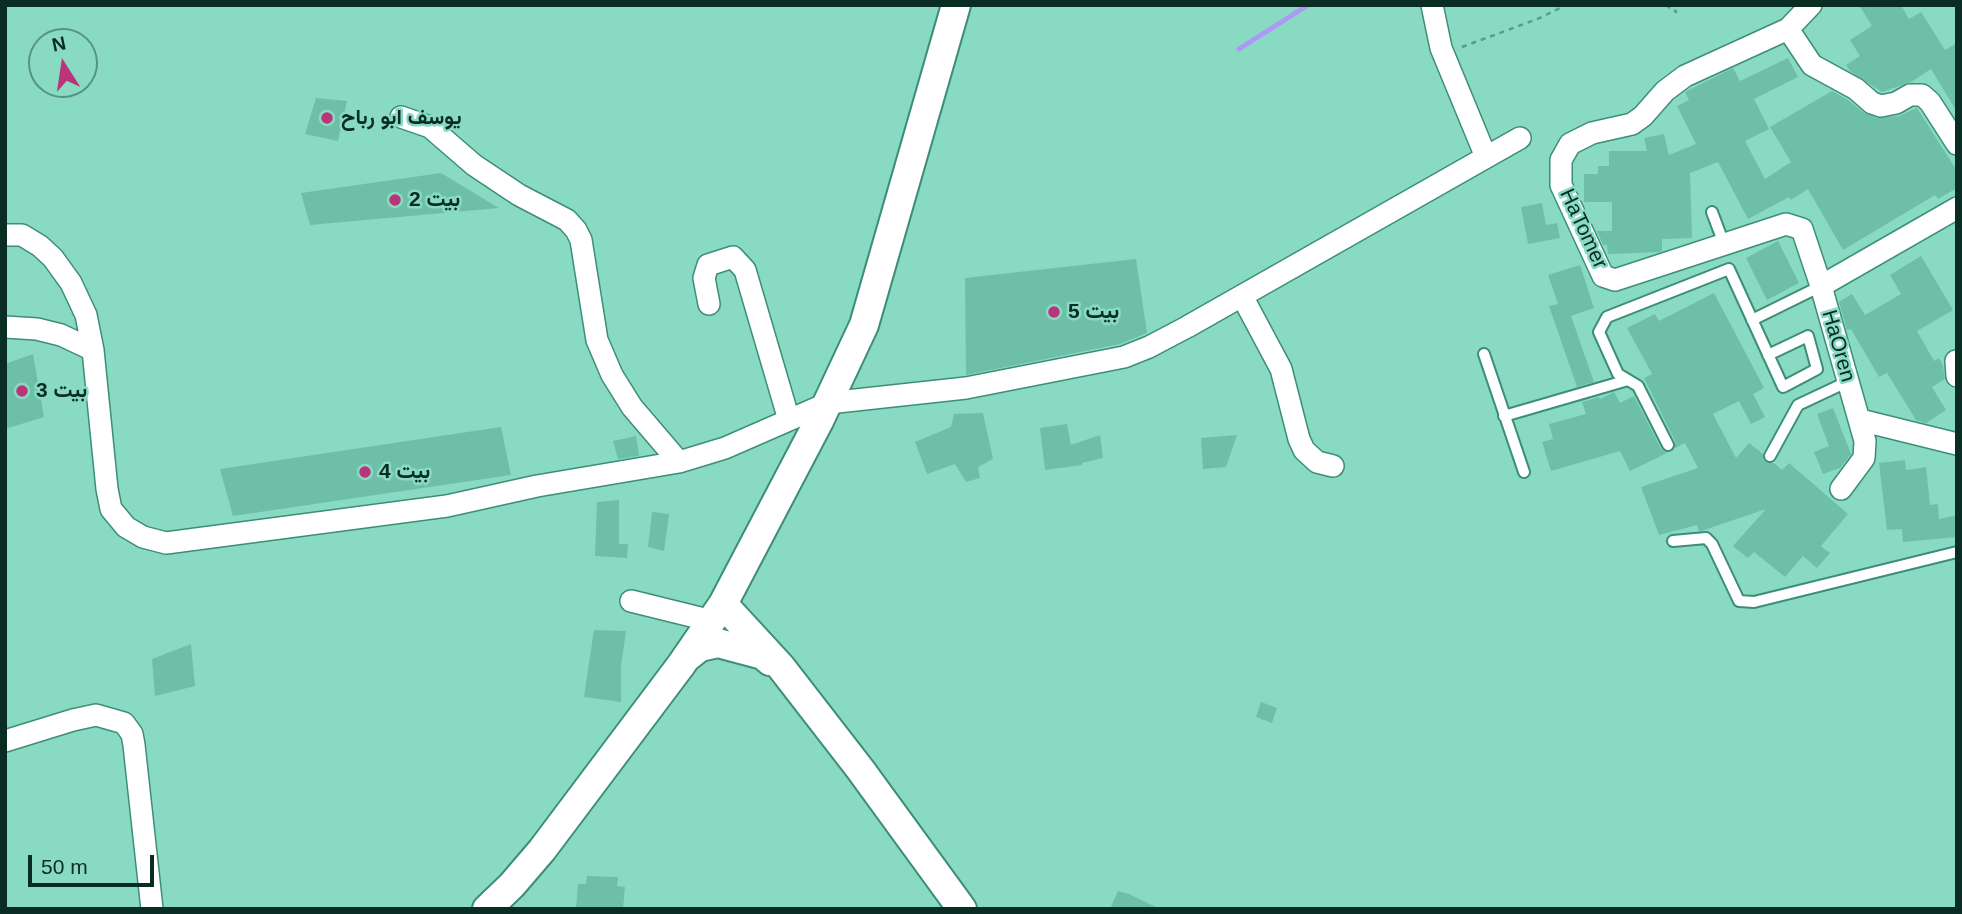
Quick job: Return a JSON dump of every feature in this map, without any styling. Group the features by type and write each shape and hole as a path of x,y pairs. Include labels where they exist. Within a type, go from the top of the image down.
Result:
{"street":[{"path":"487,909 512,886 542,850 686,658 717,612 828,403 864,325 956,5"},
{"path":"1432,5 1443,54 1486,157"},
{"path":"1811,5 1788,29 1812,65 1856,89 1881,107 1910,95 1922,95 1930,102 1957,144"},
{"name":"HaTomer","path":"1788,29 1685,76 1665,91 1643,116 1632,124 1592,133 1570,144 1561,160 1561,185 1602,276 1615,280 1786,224 1802,229 1821,286"},
{"path":"401,117 430,127 474,165 519,195 567,220 576,230 581,240 597,340 611,375 632,407 679,461"},
{"path":"5,234 22,235 40,246 53,258 71,284 86,315 93,350 111,509 126,527 144,537 166,542 447,506 537,486 679,461 725,448 828,403 966,388 1124,357 1159,342 1520,138"},
{"name":"HaOren","path":"1841,489 1864,458 1865,441 1821,286 1957,208"},
{"path":"709,304 704,278 708,265 733,257 745,270 789,420"},
{"path":"1242,296 1281,369 1304,450 1317,462 1333,466"},
{"path":"5,327 37,329 61,335 93,350"},
{"path":"1956,361 1957,376"},
{"path":"1860,420 1957,444"},
{"path":"631,601 717,612 784,671 860,769 962,909"},
{"path":"686,658 700,647 718,643 763,655 784,671"},
{"path":"5,741 96,715 124,723 132,734 134,745 152,909"}],"lane":[{"path":"1712,212 1724,244"},
{"path":"1668,445 1638,386 1618,374 1599,332 1607,317 1729,269 1768,355 1783,387 1817,369 1808,337 1768,355"},
{"path":"1752,320 1821,286"},
{"path":"1483,354 1524,472"},
{"path":"1504,416 1628,380"},
{"path":"1770,456 1798,405 1849,382"},
{"path":"1673,541 1706,538 1712,544 1739,601 1754,602 1957,552"}],"path":[{"path":"1443,54 1540,18 1566,5"},
{"path":"1666,5 1676,12 1673,5"}],"building":[{"path":"1859,5 1901,5 1909,19 1921,12 1945,50 1957,43 1957,112 1931,69 1911,82 1882,92 1850,71 1846,65 1860,56 1850,40 1872,26"},
{"path":"1788,58 1798,77 1754,99 1769,129 1745,141 1765,179 1791,162 1770,127 1832,91 1864,113 1877,118 1899,116 1917,108 1957,171 1957,188 1938,199 1935,195 1843,250 1808,189 1791,200 1789,197 1748,219 1718,162 1690,173 1692,238 1662,239 1662,251 1659,252 1608,254 1607,245 1603,245 1597,231 1612,231 1612,202 1584,202 1584,174 1598,174 1598,166 1609,166 1609,151 1647,151 1644,138 1664,134 1669,155 1696,144 1677,106 1689,100 1685,92 1733,68 1740,81"},
{"name":"يوسف ابو رباح","path":"316,98 347,101 338,141 305,134"},
{"name":"بيت 2","path":"441,173 499,208 310,225 301,193"},
{"path":"1542,203 1546,225 1557,223 1560,238 1528,244 1521,207"},
{"path":"1778,241 1799,283 1767,300 1746,258"},
{"path":"1921,256 1953,310 1917,331 1934,361 1939,358 1945,379 1932,387 1946,410 1926,423 1916,420 1887,373 1879,377 1851,329 1847,330 1839,302 1852,294 1865,315 1901,294 1890,275"},
{"name":"بيت 5","path":"1136,259 1147,333 1120,344 966,375 965,278"},
{"path":"1580,265 1594,308 1571,316 1594,382 1577,387 1549,306 1558,304 1548,275"},
{"path":"1714,293 1764,388 1753,394 1765,417 1751,424 1739,401 1713,414 1736,458 1749,443 1763,454 1767,463 1774,463 1782,470 1789,463 1848,514 1821,546 1830,553 1817,568 1803,556 1785,577 1754,552 1748,558 1733,546 1766,509 1701,531 1697,525 1659,535 1641,487 1698,468 1685,443 1675,448 1675,441 1644,378 1652,374 1627,328 1655,314 1659,321"},
{"name":"بيت 3","path":"33,354 44,417 5,429 5,364"},
{"path":"1614,392 1620,403 1634,396 1661,449 1667,453 1630,471 1620,451 1551,471 1542,442 1553,439 1549,424 1586,414 1582,402 1599,397 1600,399"},
{"path":"1833,408 1851,454 1840,468 1823,474 1814,452 1829,446 1817,414"},
{"path":"983,413 993,459 978,467 980,478 966,482 955,464 927,474 915,442 951,427 954,414"},
{"path":"1067,424 1071,445 1100,435 1103,458 1082,465 1045,470 1040,428"},
{"name":"بيت 4","path":"501,427 511,475 233,516 220,469"},
{"path":"1237,435 1226,467 1203,469 1201,438"},
{"path":"636,436 639,456 618,459 613,441"},
{"path":"1905,460 1906,470 1926,467 1930,505 1938,504 1939,519 1957,515 1957,537 1903,542 1902,529 1887,530 1879,463"},
{"path":"619,500 619,544 628,544 627,558 595,556 597,502"},
{"path":"652,512 669,514 664,551 648,547"},
{"path":"594,630 626,631 621,666 621,702 584,697"},
{"path":"191,644 195,686 155,696 152,659"},
{"path":"1261,702 1277,708 1272,723 1256,717"},
{"path":"587,876 618,877 617,886 625,887 623,909 576,909 578,884 586,884"},
{"path":"1118,891 1129,894 1160,909 1110,909"}],"waterway":[{"path":"1239,49 1308,5"}],"place":[{"name":"يوسف ابو رباح","path":"327,118"},
{"name":"بيت 2","path":"395,200"},
{"name":"بيت 5","path":"1054,312"},
{"name":"بيت 3","path":"22,391"},
{"name":"بيت 4","path":"365,472"}]}
